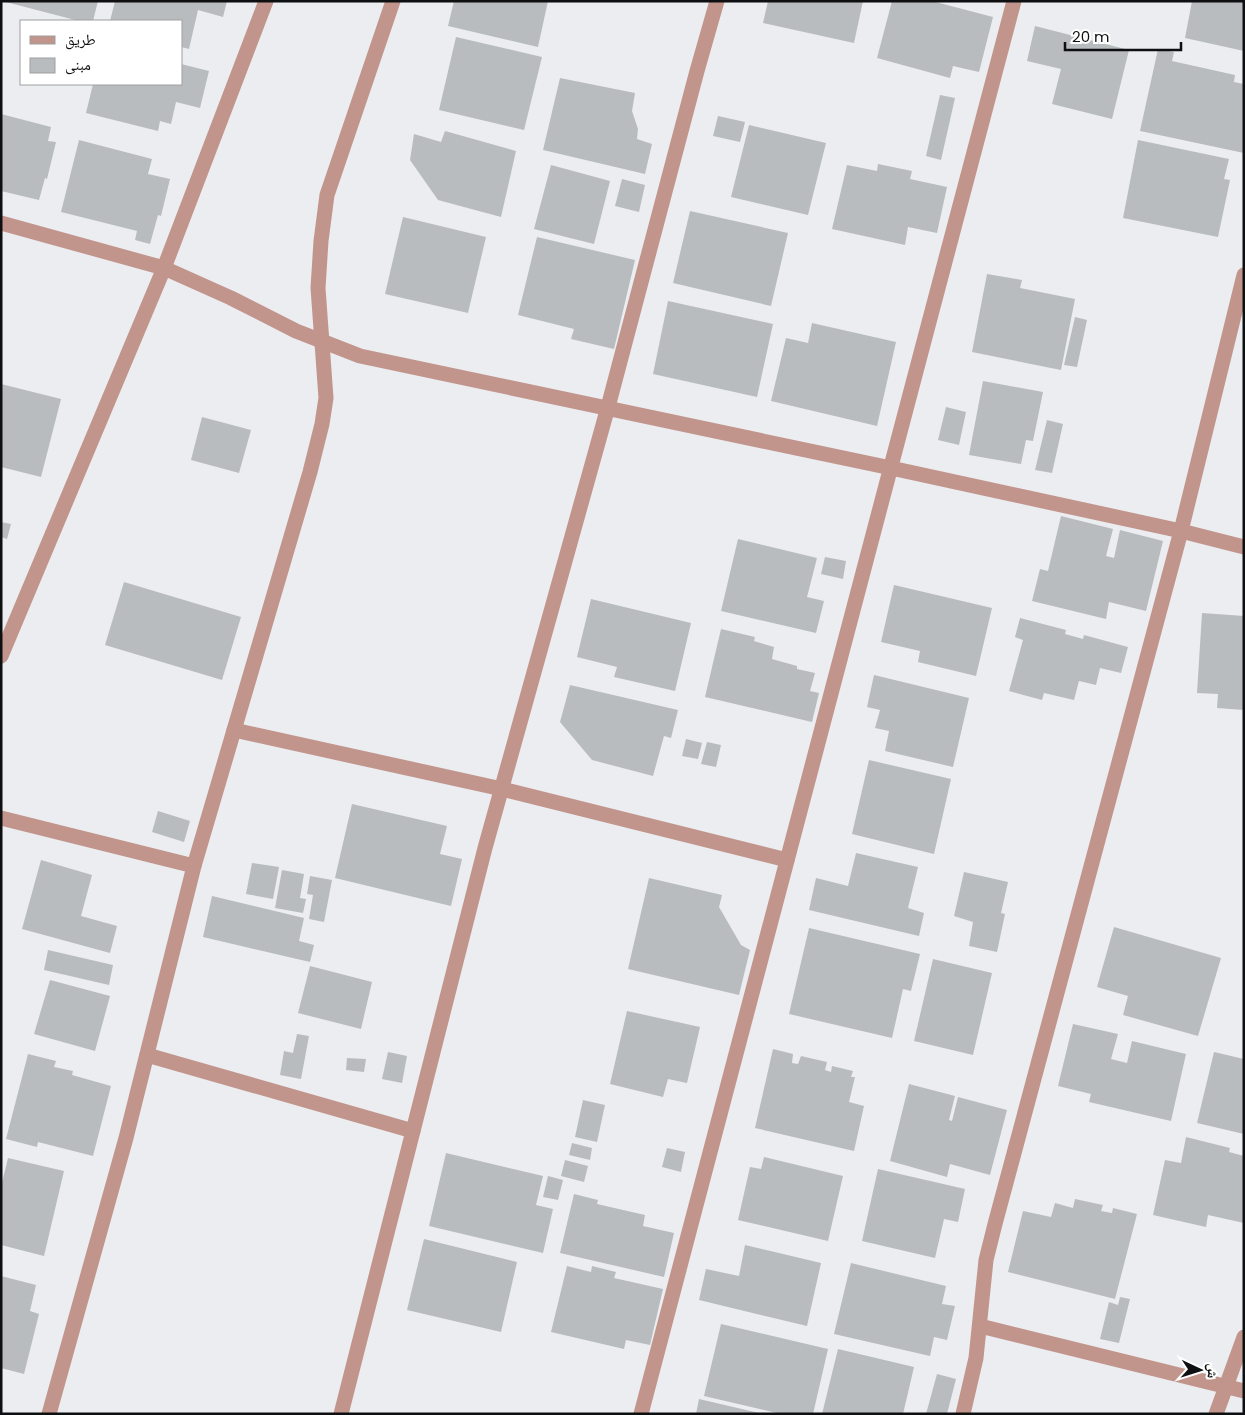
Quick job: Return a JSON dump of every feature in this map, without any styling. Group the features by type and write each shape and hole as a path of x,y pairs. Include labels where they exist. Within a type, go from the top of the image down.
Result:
{"street":[{"path":"1,656 164,268 266,1"},
{"path":"49,1414 126,1138 194,866 310,472 322,424 326,398 318,288 321,241 327,195 393,1"},
{"path":"341,1414 485,848 608,407 717,1"},
{"path":"641,1414 742,1024 1014,1"},
{"path":"1,223 164,268 231,298 296,332 360,356 891,468 1180,531 1244,547"},
{"path":"963,1414 976,1358 986,1260 1180,531 1244,275"},
{"path":"234,730 502,789 787,860"},
{"path":"1,818 194,866"},
{"path":"147,1055 413,1131"},
{"path":"980,1326 1244,1391"},
{"path":"1216,1414 1244,1337"}],"building":[{"path":"2,1 98,1 93,20 75,20"},
{"path":"115,1 227,1 223,17 198,10 189,49 182,47 182,20 110,20"},
{"path":"454,1 548,1 538,47 448,26"},
{"path":"768,1 863,1 854,43 763,23"},
{"path":"892,1 932,1 993,17 979,72 953,66 950,78 877,58"},
{"path":"1192,1 1244,1 1244,51 1185,38"},
{"path":"1035,26 1129,50 1112,119 1052,104 1061,69 1027,61"},
{"path":"456,37 542,57 524,130 439,110"},
{"path":"1158,49 1174,52 1172,61 1235,75 1234,82 1244,84 1244,153 1140,131"},
{"path":"182,64 209,71 200,108 176,102 171,124 160,121 158,131 86,113 93,85 182,85"},
{"path":"560,78 635,93 632,111 638,129 637,139 652,144 645,174 543,150"},
{"path":"940,95 955,98 941,160 926,156"},
{"path":"1,114 51,127 48,141 56,142 47,179 45,178 39,200 1,191"},
{"path":"718,116 745,122 740,142 713,136"},
{"path":"749,125 826,143 808,215 731,197"},
{"path":"445,131 516,151 501,217 438,200 410,160 414,134 441,142"},
{"path":"79,140 152,159 148,174 170,179 161,216 158,215 150,244 135,240 137,231 61,212"},
{"path":"1138,140 1229,159 1224,179 1230,180 1218,237 1123,218"},
{"path":"878,164 912,171 910,179 947,187 937,233 908,227 905,245 832,229 847,165 877,171"},
{"path":"551,165 610,181 594,244 534,229"},
{"path":"622,179 645,185 639,212 615,206"},
{"path":"690,211 788,233 771,306 673,283"},
{"path":"403,217 486,237 468,313 385,294"},
{"path":"537,237 635,260 614,349 571,339 574,329 518,315"},
{"path":"987,274 1022,280 1020,288 1075,299 1061,370 972,352"},
{"path":"668,301 773,324 757,397 653,374"},
{"path":"1075,317 1087,320 1077,367 1064,365"},
{"path":"812,323 896,342 877,426 771,401 786,338 808,343"},
{"path":"983,381 1043,392 1033,441 1026,440 1021,464 969,455"},
{"path":"1,384 61,399 41,477 1,467"},
{"path":"946,407 966,412 959,445 938,440"},
{"path":"202,417 251,430 239,473 191,460"},
{"path":"1047,420 1063,424 1052,473 1035,470"},
{"path":"1061,516 1113,529 1106,556 1114,558 1120,530 1163,541 1146,611 1109,602 1106,619 1032,601 1040,569 1048,571"},
{"path":"1,522 11,524 7,539 1,537"},
{"path":"738,539 817,558 807,597 824,601 816,633 721,611"},
{"path":"825,557 846,561 843,579 821,574"},
{"path":"124,582 241,617 222,680 105,645"},
{"path":"894,585 992,608 976,676 918,662 920,651 881,642"},
{"path":"591,599 691,623 675,691 614,677 617,667 577,657"},
{"path":"1202,613 1244,616 1244,710 1217,708 1218,694 1197,693"},
{"path":"1020,618 1066,630 1065,634 1083,639 1084,635 1128,647 1121,673 1100,668 1096,685 1079,681 1074,700 1044,693 1042,700 1009,691 1023,640 1015,637"},
{"path":"721,629 755,637 754,641 774,647 772,659 797,666 797,669 815,673 810,691 819,693 812,722 705,697"},
{"path":"874,675 969,698 953,767 885,751 889,731 875,728 880,710 867,707"},
{"path":"570,685 678,710 671,738 664,736 653,776 592,760 560,722"},
{"path":"686,739 702,743 698,759 682,756"},
{"path":"707,742 721,745 716,767 701,764"},
{"path":"869,760 951,779 934,854 852,834"},
{"path":"352,804 447,826 440,854 462,859 451,906 335,878"},
{"path":"158,811 190,821 184,842 152,832"},
{"path":"856,853 918,867 908,908 924,913 919,936 809,910 816,878 848,886"},
{"path":"41,860 92,875 81,916 117,926 110,953 22,929"},
{"path":"252,863 279,867 273,899 246,894"},
{"path":"282,870 304,874 300,898 306,899 303,913 275,908"},
{"path":"964,872 1008,882 1001,913 1005,914 997,952 969,946 973,922 954,916"},
{"path":"310,876 332,880 324,922 309,919 313,895 307,894"},
{"path":"649,878 722,895 719,907 741,945 750,950 739,995 628,969"},
{"path":"212,896 304,918 299,941 314,945 310,962 203,937"},
{"path":"1114,927 1221,958 1198,1036 1123,1015 1128,996 1097,987"},
{"path":"809,928 920,954 911,991 903,989 892,1038 789,1014"},
{"path":"48,950 113,965 109,985 44,970"},
{"path":"933,959 992,973 973,1055 914,1041"},
{"path":"310,966 372,982 361,1029 298,1013"},
{"path":"50,980 110,996 95,1051 34,1034"},
{"path":"627,1011 700,1027 687,1083 668,1079 663,1097 610,1084"},
{"path":"1073,1024 1118,1034 1111,1059 1127,1063 1132,1041 1186,1054 1171,1121 1089,1102 1091,1094 1058,1086"},
{"path":"297,1034 309,1036 301,1079 280,1075 284,1051 293,1053"},
{"path":"773,1049 793,1054 792,1063 798,1064 801,1056 827,1062 825,1070 831,1072 832,1066 853,1071 851,1077 855,1077 849,1102 864,1106 854,1151 755,1128"},
{"path":"388,1052 407,1056 402,1083 382,1079"},
{"path":"1214,1052 1244,1059 1244,1134 1197,1123"},
{"path":"28,1054 56,1061 54,1067 73,1071 72,1075 111,1086 93,1156 38,1142 37,1147 6,1139"},
{"path":"347,1058 366,1059 364,1072 346,1070"},
{"path":"909,1084 955,1096 949,1120 952,1121 958,1097 1007,1110 990,1175 950,1164 947,1177 890,1161"},
{"path":"583,1100 605,1105 597,1142 575,1137"},
{"path":"1186,1137 1230,1148 1229,1152 1244,1156 1244,1223 1208,1215 1206,1227 1153,1215 1165,1160 1181,1163"},
{"path":"572,1143 592,1148 590,1160 569,1155"},
{"path":"667,1148 685,1152 681,1172 662,1167"},
{"path":"446,1153 543,1176 536,1205 553,1209 543,1253 429,1226"},
{"path":"764,1157 843,1176 828,1241 738,1220 750,1167 761,1169"},
{"path":"8,1158 64,1171 44,1256 1,1245 1,1187"},
{"path":"565,1160 588,1166 584,1182 561,1176"},
{"path":"878,1169 965,1189 958,1222 944,1219 935,1258 862,1241"},
{"path":"548,1176 563,1180 558,1200 543,1197"},
{"path":"574,1194 598,1200 597,1204 645,1215 643,1226 674,1233 664,1277 560,1253"},
{"path":"1075,1199 1103,1205 1101,1211 1112,1213 1113,1208 1137,1214 1115,1299 1008,1272 1023,1211 1051,1217 1055,1203 1073,1208"},
{"path":"424,1239 517,1262 501,1332 407,1310"},
{"path":"745,1245 821,1263 807,1326 699,1300 706,1269 739,1276"},
{"path":"851,1263 946,1286 942,1304 955,1306 947,1340 934,1337 930,1356 834,1334"},
{"path":"567,1266 591,1272 592,1266 616,1272 614,1278 663,1289 650,1345 626,1340 624,1349 551,1332"},
{"path":"1,1276 36,1285 30,1311 39,1314 24,1374 1,1368"},
{"path":"1120,1297 1130,1299 1119,1343 1100,1339 1109,1302 1118,1305"},
{"path":"721,1324 828,1349 813,1414 781,1414 704,1396"},
{"path":"838,1349 914,1367 903,1414 822,1414"},
{"path":"937,1374 956,1379 947,1414 926,1414"},
{"path":"699,1399 759,1413 759,1414 696,1414"}]}
